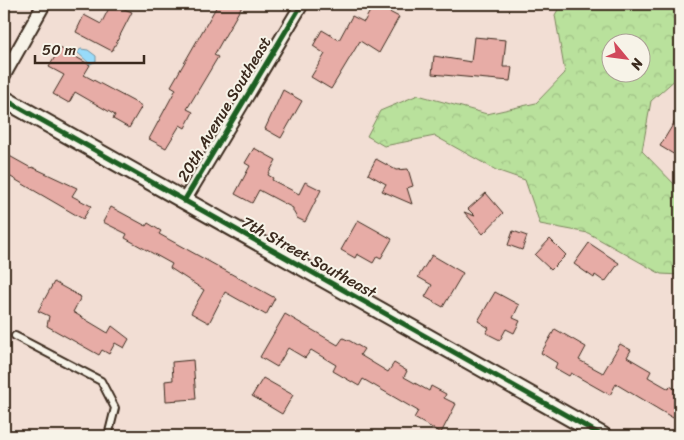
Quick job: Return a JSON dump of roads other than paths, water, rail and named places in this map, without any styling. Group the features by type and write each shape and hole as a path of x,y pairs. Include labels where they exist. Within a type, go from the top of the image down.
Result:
{"street":[{"path":"4,75 44,4"},
{"name":"20th Avenue Southeast","path":"184,200 302,4"},
{"name":"7th Street Southeast","path":"4,99 603,436"}],"lane":[{"path":"15,336 101,381 115,408 108,436"}],"water":[{"path":"81,49 88,50 96,56 96,61 90,64 77,52"}]}
